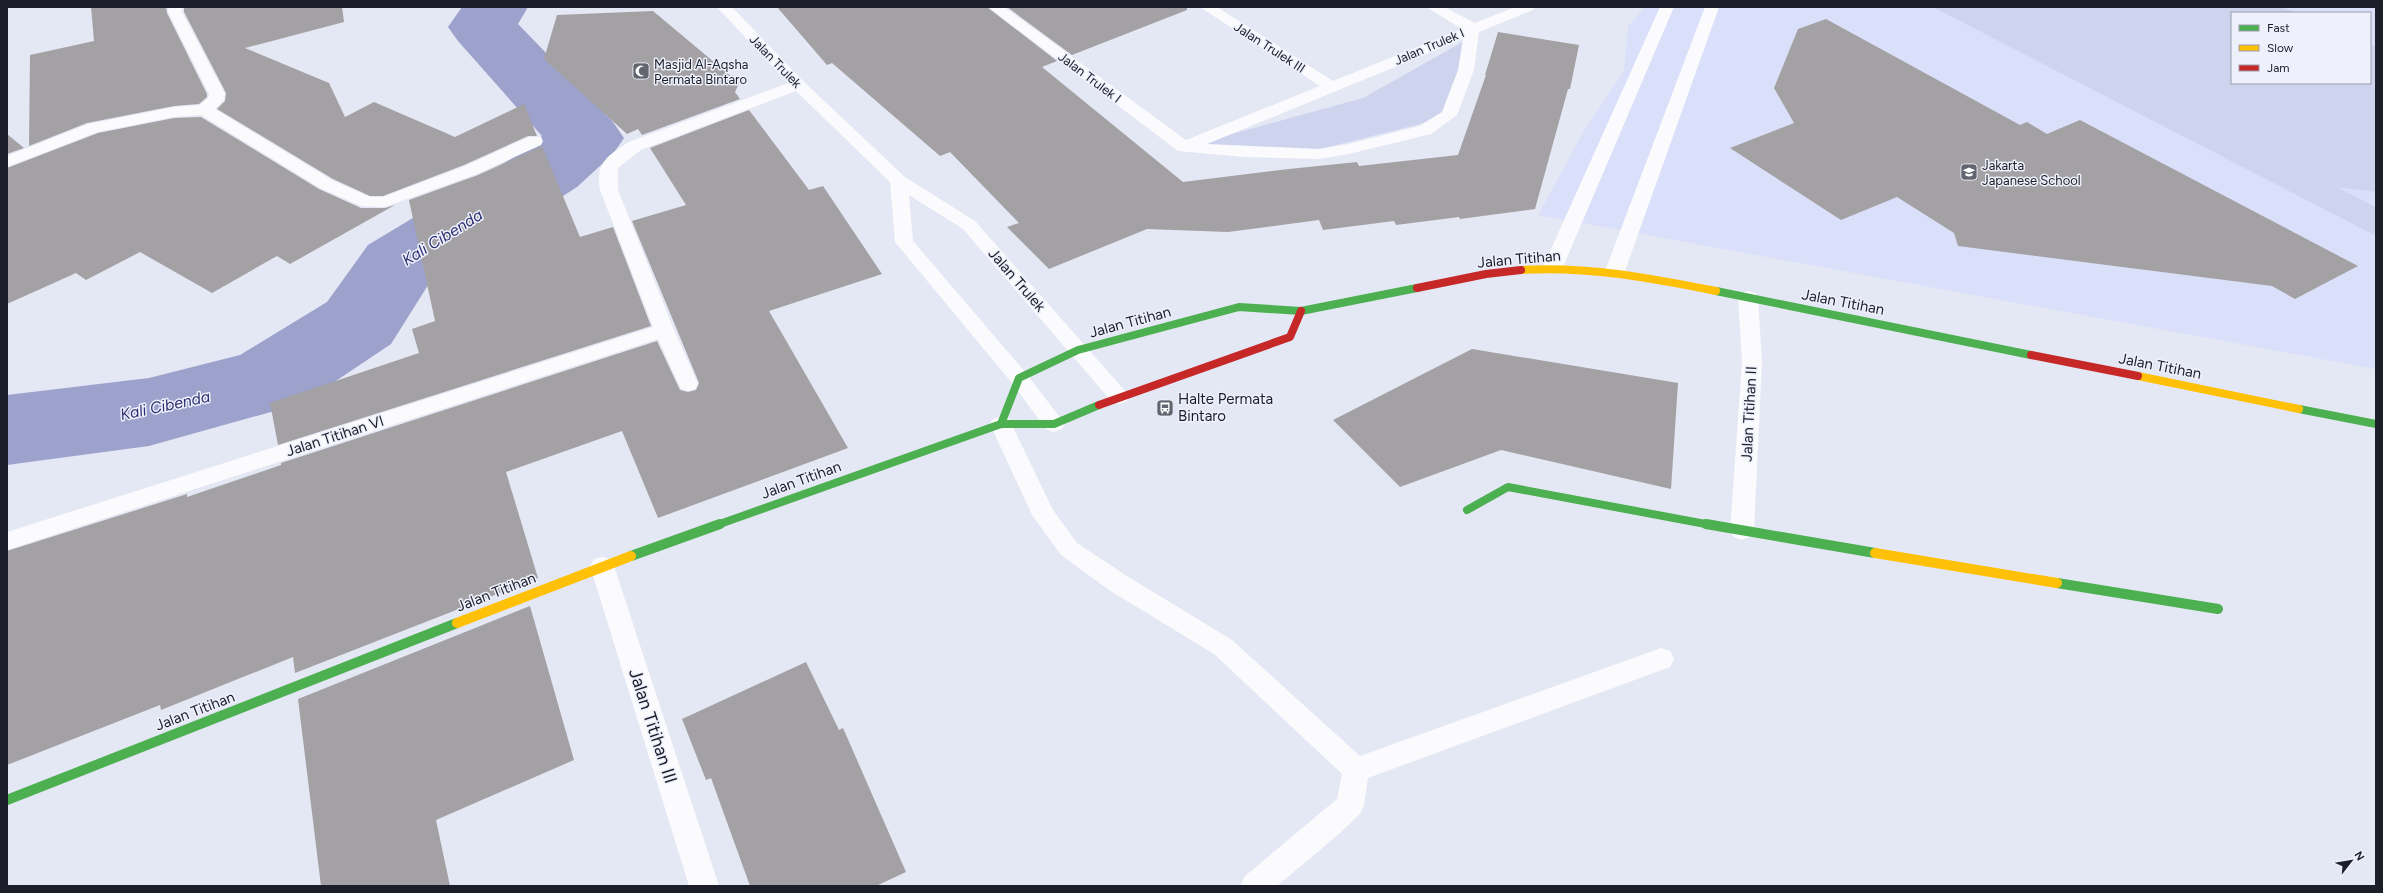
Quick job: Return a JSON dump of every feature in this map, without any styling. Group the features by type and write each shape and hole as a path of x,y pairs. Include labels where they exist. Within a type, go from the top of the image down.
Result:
{"street":[{"path":"175,7 175,12 217,94 216,100 204,110"},
{"name":"Jalan Trulek","path":"724,7 798,85 899,181 969,225 1119,397"},
{"name":"Jalan Trulek I","path":"995,7 1184,147 1244,152 1318,154 1349,149 1425,130 1449,115 1466,70 1472,28"},
{"name":"Jalan Trulek III","path":"1207,7 1332,87"},
{"path":"1433,7 1472,28 1528,7"},
{"path":"1553,267 1667,7"},
{"path":"1615,271 1712,7"},
{"name":"Jalan Trulek I","path":"1184,147 1472,28"},
{"path":"688,384 664,330 609,190 606,177 611,162 635,146 798,85"},
{"path":"7,162 94,128 174,112 204,110 326,184 367,202 385,202 471,170 535,141"},
{"path":"899,181 904,242 1019,378 1054,424"},
{"name":"Jalan Titihan","path":"1019,378 1078,350 1239,307 1302,311 1486,274 1553,267 1615,271 2376,424"},
{"name":"Jalan Titihan II","path":"1742,531 1752,362 1748,297"},
{"name":"Jalan Titihan","path":"7,800 602,566 1001,424 1054,424 1119,397 1290,337 1302,311"},
{"name":"Jalan Titihan VI","path":"7,541 664,330"},
{"path":"1019,378 1001,424 1016,452 1044,515 1069,549 1118,583 1223,647 1356,770"},
{"path":"1467,510 1508,487 1742,531 2218,608"},
{"name":"Jalan Titihan III","path":"602,566 704,886"},
{"path":"1356,770 1661,659"},
{"path":"1255,886 1350,805 1356,770"}],"shaded area":[{"name":"Jakarta Japanese School","path":"1645,7 2376,7 2376,369 1538,215 1585,129 1624,71 1628,26"},
{"path":"1933,7 2282,7 2294,12 2231,12 2231,84 2371,84 2371,45 2376,47 2376,192 2337,187 2376,207 2376,234 2374,235"},
{"path":"1475,35 1444,118 1309,152 1184,147 1363,98"}],"building":[{"path":"91,7 166,7 167,13 207,94 207,97 199,104 174,106 87,123 29,146 30,55 94,41"},
{"path":"184,7 342,7 344,22 245,48 329,83 345,117 374,102 455,137 524,104 537,136 528,136 464,165 383,196 370,196 333,179 217,109 225,101 226,93 184,12"},
{"path":"777,7 987,7 1057,61 1042,67 1183,182 1357,162 1359,166 1458,155 1486,75 1498,32 1579,45 1570,89 1568,89 1535,209 1460,219 1459,217 1396,225 1394,221 1323,230 1319,220 1228,232 1147,229 1049,269 1007,227 1019,223 950,152 940,156 832,63 827,65"},
{"path":"1007,7 1187,7 1187,10 1072,55"},
{"name":"Masjid Al-Aqsha Permata Bintaro","path":"653,11 739,83 735,92 740,99 642,135 638,129 627,134 544,59 557,15"},
{"path":"1826,19 2020,125 2027,122 2047,134 2080,120 2358,266 2295,299 2272,286 1958,246 1954,233 1897,197 1841,220 1730,148 1794,123 1774,88 1798,29"},
{"path":"749,110 809,190 823,186 882,274 769,311 848,448 658,518 622,431 506,472 538,578 295,673 293,657 161,710 160,705 7,765 7,551 187,494 187,497 281,465 281,463 657,341 680,390 688,392 696,390 699,383 632,221 686,205 650,148"},
{"path":"201,117 319,189 361,208 385,208 395,205 290,264 277,256 212,293 140,252 86,280 76,273 7,304 7,168 98,133 174,118"},
{"path":"7,134 24,148 7,154"},
{"path":"542,146 580,237 613,227 651,326 278,445 270,403 419,353 412,329 435,321 409,200 478,175"},
{"path":"1472,349 1678,383 1671,489 1501,450 1400,487 1333,420"},
{"path":"530,606 574,760 436,820 450,886 321,886 298,699"},
{"path":"806,662 839,730 843,728 906,872 876,886 750,886 711,778 706,780 682,719"}],"waterway":[{"name":"Kali Cibenda","path":"7,430 149,412 270,380 359,323 398,264 549,170 586,138 482,27 495,7"}],"traffic: fast":[{"path":"1001,424 1019,378 1078,350 1239,307 1301,311 1417,288"},
{"path":"1716,291 2031,355"},
{"path":"631,556 1001,424 1054,424 1099,405"},
{"path":"2299,409 2376,424"},
{"path":"1467,510 1508,487 1742,531 1875,553"},
{"path":"2057,583 2218,609"},
{"path":"7,800 457,623"}],"traffic: slow":[{"path":"1521,270 1546,268 1595,270 1643,277 1716,291"},
{"path":"2138,376 2299,409"},
{"path":"1875,553 2057,583"},
{"path":"457,623 631,556"}],"traffic: jam":[{"path":"1417,288 1486,274 1521,270"},
{"path":"1099,405 1290,337 1301,311"},
{"path":"2031,355 2138,376"}],"place":[{"name":"Masjid Al-Aqsha Permata Bintaro","path":"641,71"},
{"name":"Jakarta Japanese School","path":"1969,172"},
{"name":"Halte Permata Bintaro","path":"1165,408"}]}
